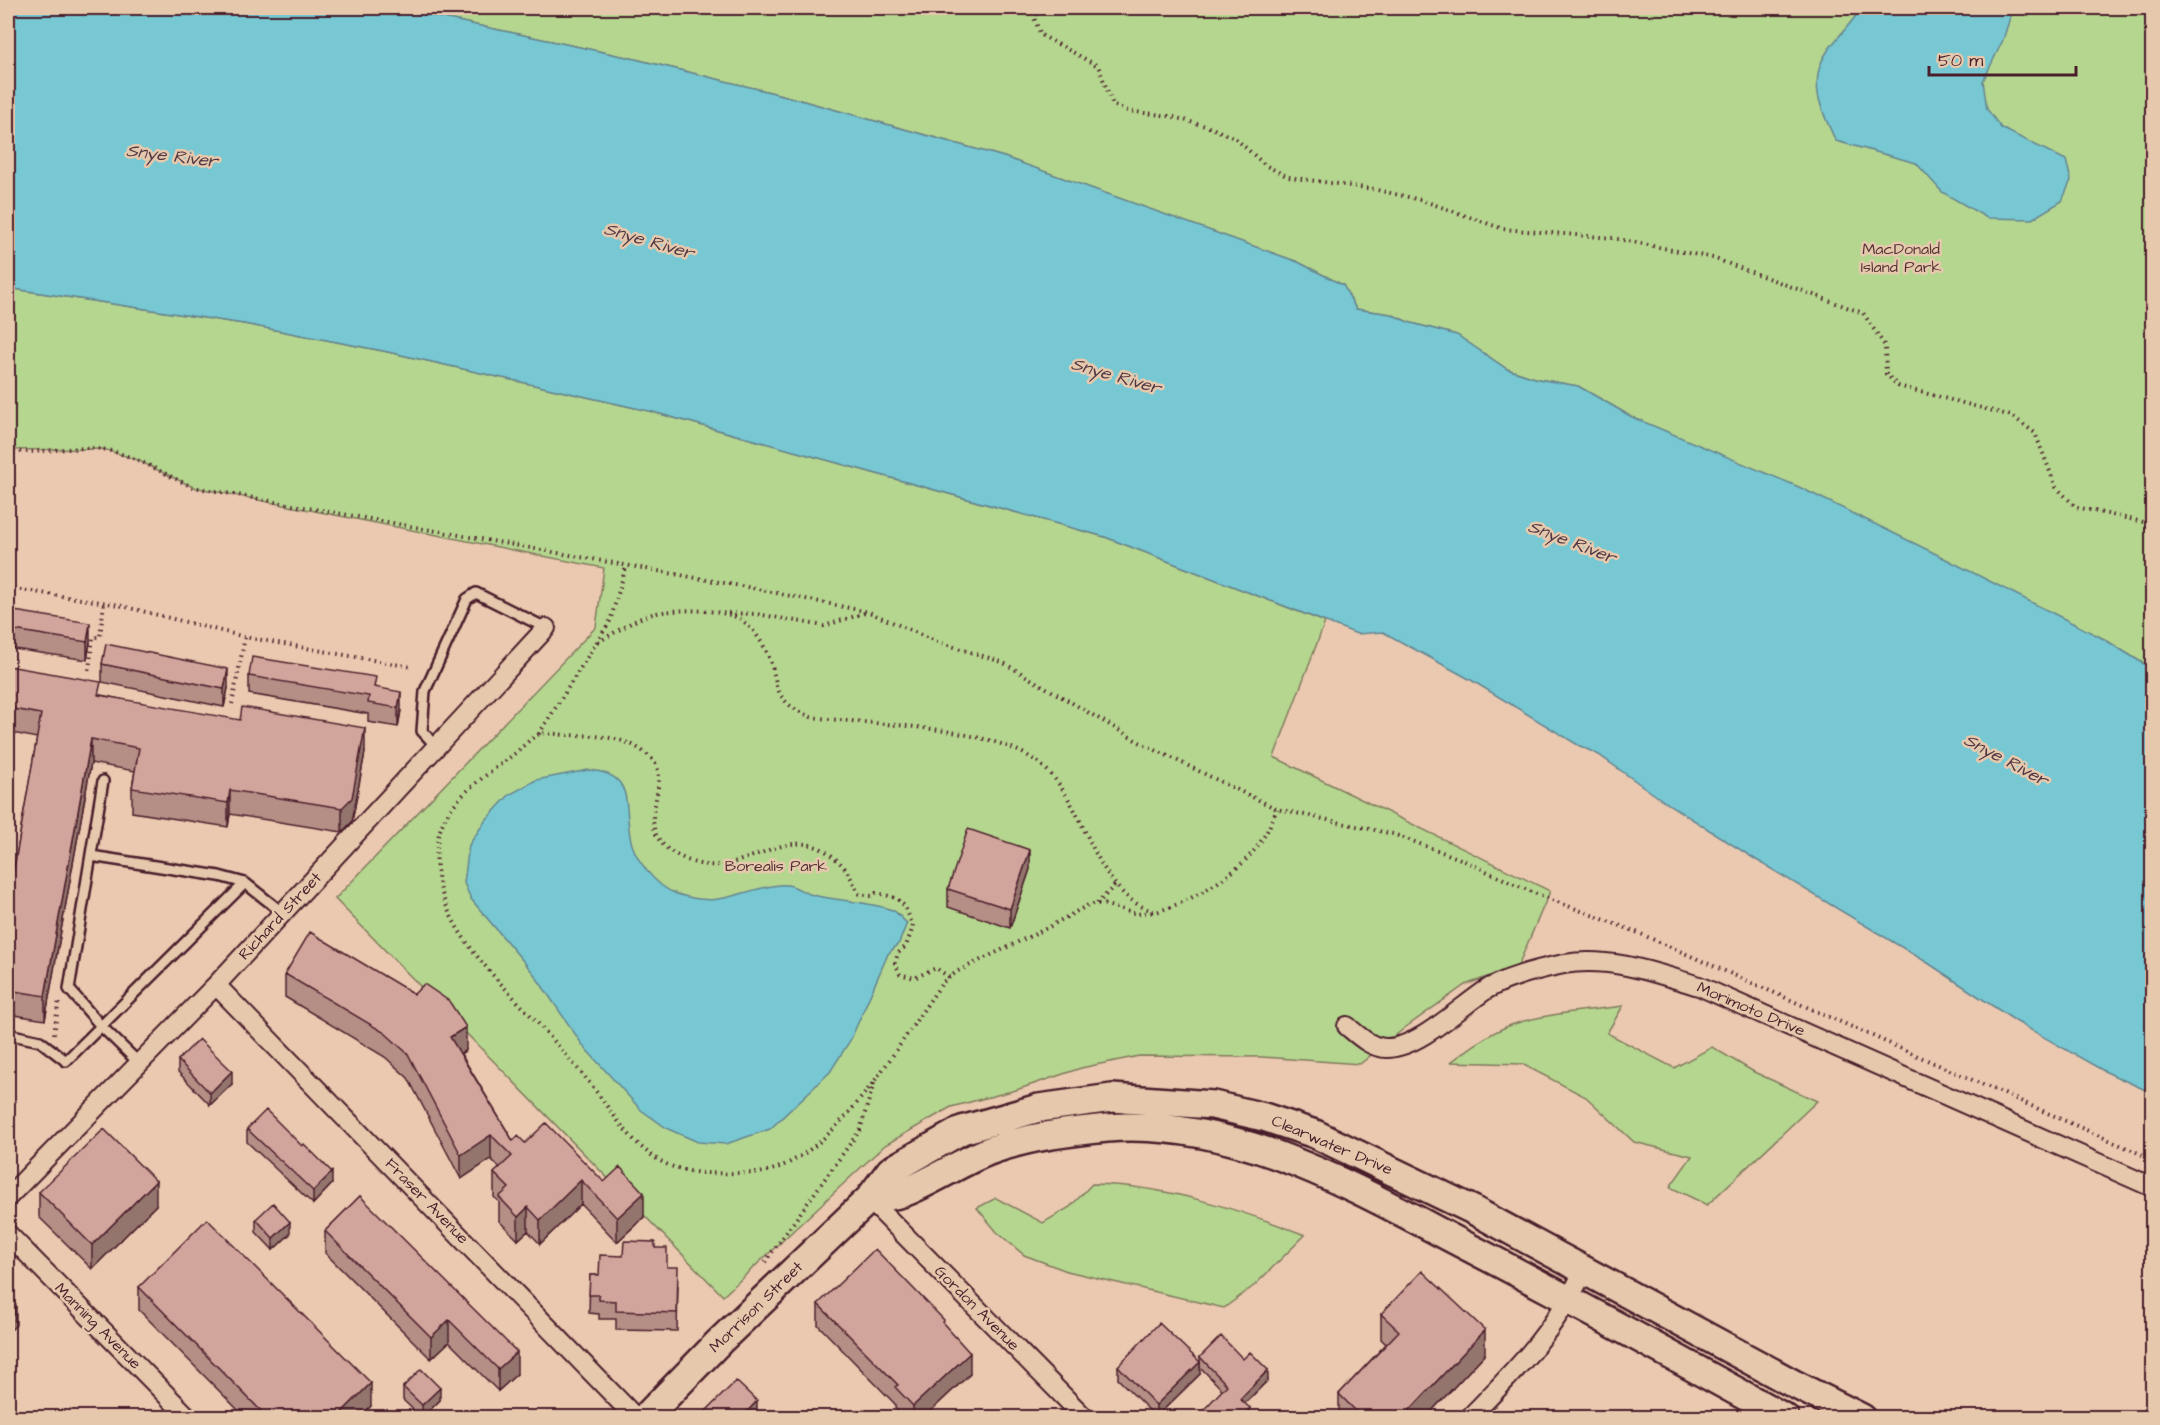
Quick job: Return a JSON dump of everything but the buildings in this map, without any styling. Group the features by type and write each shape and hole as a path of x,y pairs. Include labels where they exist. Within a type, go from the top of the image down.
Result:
{"main road":[{"name":"Clearwater Drive","path":"869,1199 890,1171 919,1152 962,1130 1015,1113 1112,1098 1185,1102 1240,1110 1315,1134 1473,1210 1794,1384 1862,1418"},
{"name":"Clearwater Drive","path":"869,1199 906,1192 988,1152 1041,1137 1134,1127 1195,1133 1263,1149 1319,1171 1569,1299 1785,1418"},
{"name":"Morrison Street","path":"645,1418 719,1342 869,1199"}],"street":[{"name":"Richard Street","path":"8,1197 216,985 546,628"},
{"name":"Morimoto Drive","path":"1347,1026 1366,1041 1388,1048 1406,1044 1492,987 1538,970 1567,964 1604,963 1641,968 1699,986 2152,1188"},
{"name":"Fraser Avenue","path":"216,985 636,1418"},
{"name":"Gordon Avenue","path":"869,1199 1085,1418"},
{"name":"Manning Avenue","path":"8,1234 189,1418"},
{"path":"1469,1418 1528,1358 1569,1299 1585,1269"}],"lane":[{"path":"436,746 422,731 425,691 467,599 476,593 546,628"},
{"path":"103,781 69,989 101,1026 140,1063"},
{"path":"91,856 219,876 245,883 283,913"},
{"path":"8,1034 40,1041 66,1062 245,883"}],"path":[{"path":"1038,8 1034,18 1041,35 1098,66 1113,105 1128,111 1170,116 1212,128 1236,139 1265,165 1288,177 1372,189 1421,200 1503,229 1613,238 1713,258 1863,313 1885,346 1886,374 1898,386 2012,416 2036,433 2056,487 2076,507 2152,524"},
{"path":"8,450 66,447 103,449 135,459 193,487 752,588 869,612 935,641 1002,662 1139,742 1277,808 1393,834 1458,858 1534,893 1644,936 2152,1159"},
{"path":"626,567 610,621 598,642 583,660 539,734 481,778 453,806 441,824 436,847 446,903 462,935 490,974 543,1028 623,1126 649,1154 673,1168 691,1172 762,1173 808,1152 831,1131 875,1080 924,1008 950,977 986,956 1047,928 1077,910 1095,904 1115,885"},
{"path":"8,588 104,603 245,637 411,666"},
{"path":"89,670 93,637 100,638 104,603"},
{"path":"598,642 643,616 659,612 757,614 824,626 869,612"},
{"path":"722,613 739,618 764,646 783,701 795,711 811,717 939,731 975,738 1031,758 1054,778 1072,804 1115,885 1134,903 1156,912"},
{"path":"232,704 245,637"},
{"path":"539,734 605,735 630,744 646,754 655,762 658,772 653,829 659,841 689,861 706,867 724,866 784,844 803,844 831,855 849,874 859,894 872,896 876,893 882,894 901,899 904,904 913,927 906,946 898,953 895,963 900,974 914,978 936,968 950,977"},
{"path":"1095,904 1137,914 1156,912 1214,883 1248,857 1263,838 1277,808"},
{"path":"765,1262 860,1130 875,1080"}],"green space":[{"name":"MacDonald Island Park","path":"396,8 2152,8 2152,669 2104,639 1632,417 1578,386 1538,379 1507,369 1456,335 1408,322 1391,314 1356,309 1343,285 1298,262 1004,157 782,95 631,58"},
{"name":"Borealis Park","path":"8,288 244,324 388,352 653,412 1105,537 1325,622 1274,757 1550,891 1518,966 1465,985 1406,1027 1360,1064 1262,1057 1139,1056 1081,1068 1016,1090 951,1107 885,1145 723,1296 335,899 596,627 604,568 193,487 135,459 103,449 8,450"},
{"path":"1623,1006 1607,1033 1674,1068 1712,1047 1754,1072 1817,1101 1707,1205 1670,1187 1692,1156 1634,1142 1586,1097 1522,1064 1451,1062 1487,1037 1511,1025 1552,1015"},
{"path":"1092,1184 1146,1189 1200,1200 1254,1216 1305,1235 1255,1285 1224,1308 1067,1271 1024,1255 997,1232 977,1208 996,1198 1043,1223 1070,1207"}],"water":[{"name":"Snye River","path":"8,8 396,8 631,58 782,95 1004,157 1298,262 1343,285 1356,309 1391,314 1408,322 1457,335 1507,369 1538,379 1578,386 1632,417 1799,487 2104,639 2152,669 2152,1093 2104,1071 2017,1022 1928,963 1665,802 1599,755 1578,745 1471,680 1383,632 1357,634 1105,537 653,412 388,352 244,324 8,288"},
{"path":"1861,8 2013,8 2003,40 1983,81 1987,109 2001,128 2066,160 2071,180 2062,201 2032,219 1987,218 1942,192 1916,163 1836,141 1821,107 1818,95 1818,72 1829,49"},
{"path":"588,770 603,772 620,783 626,801 632,845 636,853 647,871 661,885 677,894 706,900 730,897 764,887 789,885 813,895 887,908 896,912 907,923 899,943 888,954 851,1039 830,1072 770,1129 726,1144 698,1142 668,1129 641,1110 584,1047 534,974 471,899 464,883 469,845 485,821 509,795 536,780"}]}
